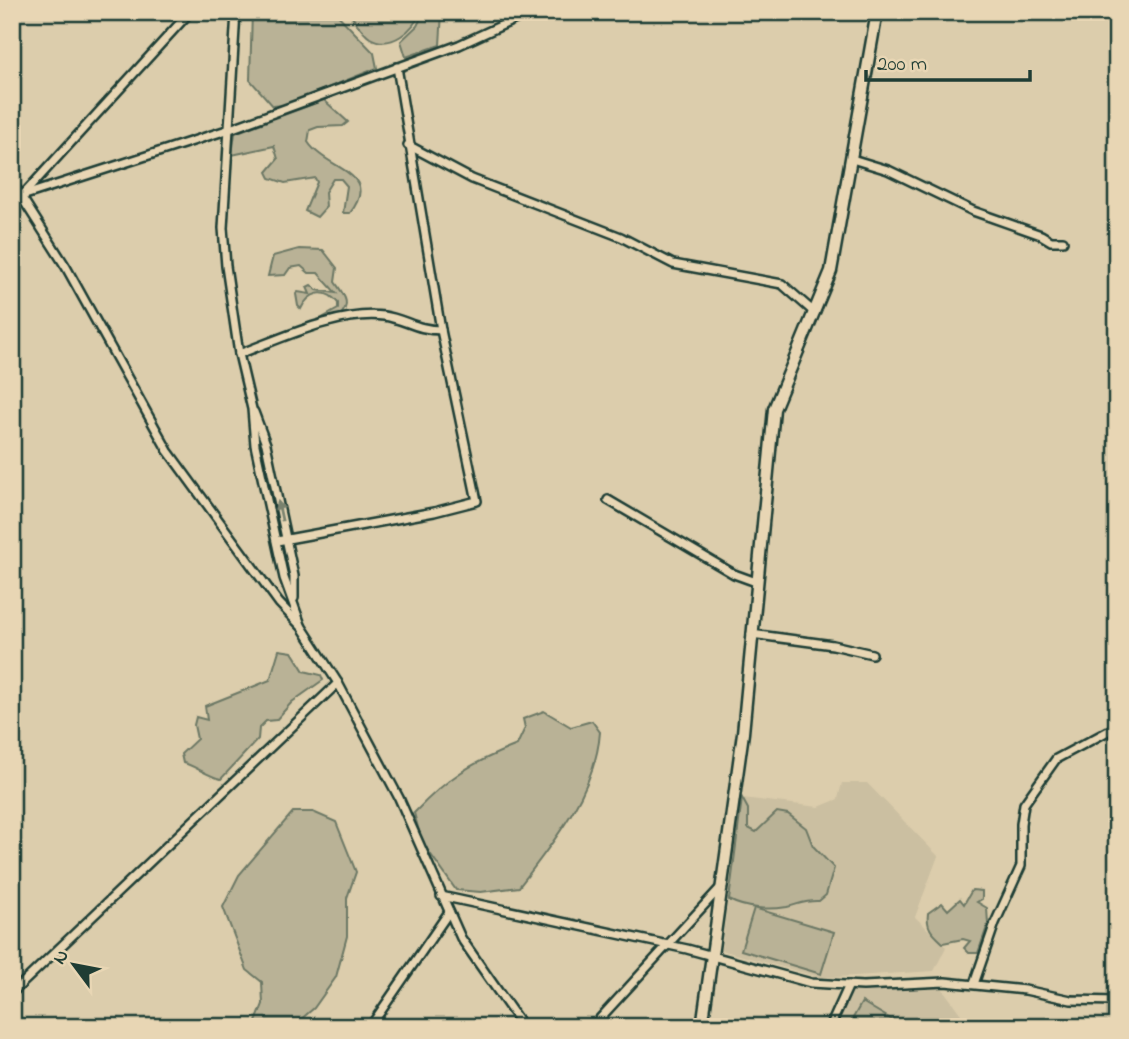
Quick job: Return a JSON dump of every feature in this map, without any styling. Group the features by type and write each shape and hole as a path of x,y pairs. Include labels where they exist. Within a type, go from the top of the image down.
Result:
{"main road":[{"path":"702,1027 743,733 774,409 831,271 877,12"}],"street":[{"path":"12,203 22,196 190,12"},
{"path":"236,12 223,228 239,355 252,409 266,444 293,576 294,602"},
{"path":"22,196 230,129 459,45 531,12"},
{"path":"277,541 476,503 442,330 428,239 408,145 397,67"},
{"path":"408,145 472,178 621,237 673,264 782,284 815,313"},
{"path":"852,159 888,170 973,212 1041,234 1051,241 1063,241"},
{"path":"12,182 72,277 168,450 279,603 302,627 338,683 399,798 461,937 523,1027"},
{"path":"239,355 322,323 354,318 384,316 412,327 442,330"},
{"path":"252,409 255,445 284,578 302,627"},
{"path":"255,445 266,444"},
{"path":"265,486 274,484"},
{"path":"608,500 734,574 756,582"},
{"path":"751,634 833,645 872,654"},
{"path":"12,993 338,683"},
{"path":"974,984 995,923 1021,866 1024,804 1056,759 1112,729 1117,722"},
{"path":"592,1027 721,887"},
{"path":"441,896 713,957 811,983 849,985 924,981 1025,990 1071,1000 1117,1001"},
{"path":"370,1027 449,912"},
{"path":"830,1027 849,985"}],"shaded area":[{"path":"252,12 335,12 374,53 377,68 285,105 273,106 250,80"},
{"path":"348,12 420,12 407,31 386,42 367,36"},
{"path":"424,12 442,12 440,45 406,57 401,41 417,26"},
{"path":"324,100 348,122 343,126 310,130 308,142 356,180 359,189 358,199 350,213 343,213 347,186 341,179 333,179 325,192 326,207 317,217 305,211 317,182 315,178 285,183 270,178 267,172 278,159 274,146 232,155 235,133"},
{"path":"299,249 323,250 337,268 335,282 346,303 339,316 322,318 338,309 338,303 323,293 313,295 301,309 298,306 296,294 310,294 307,287 311,285 317,290 336,293 318,273 309,273 301,266 290,268 285,275 268,276 273,256"},
{"path":"279,650 292,652 304,671 321,675 323,680 292,702 276,720 266,721 259,728 258,739 221,779 183,763 181,754 197,739 194,725 196,717 207,720 205,706 270,680"},
{"path":"544,711 571,727 592,721 600,732 597,754 582,795 559,834 519,887 481,892 456,890 422,842 414,813 461,772 517,745 525,728 523,719"},
{"path":"842,783 867,783 938,856 915,917 946,947 934,971 822,978 721,950 742,798 819,807 838,799"},
{"path":"742,798 748,809 748,828 756,832 777,812 788,814 806,828 813,846 834,868 826,895 819,901 765,908 750,907 729,900"},
{"path":"293,812 313,812 336,822 356,872 347,898 347,936 336,977 314,1008 292,1027 254,1027 263,1004 262,982 247,970 223,907 239,875"},
{"path":"972,890 982,891 982,899 977,902 987,908 988,924 978,953 969,953 964,948 970,941 963,939 943,943 928,923 928,913 942,903 948,910 960,899 964,904"},
{"path":"754,908 834,932 821,974 741,950"},
{"path":"942,988 970,1027 835,1027 851,991"},
{"path":"862,1002 904,1027 848,1027"}]}
